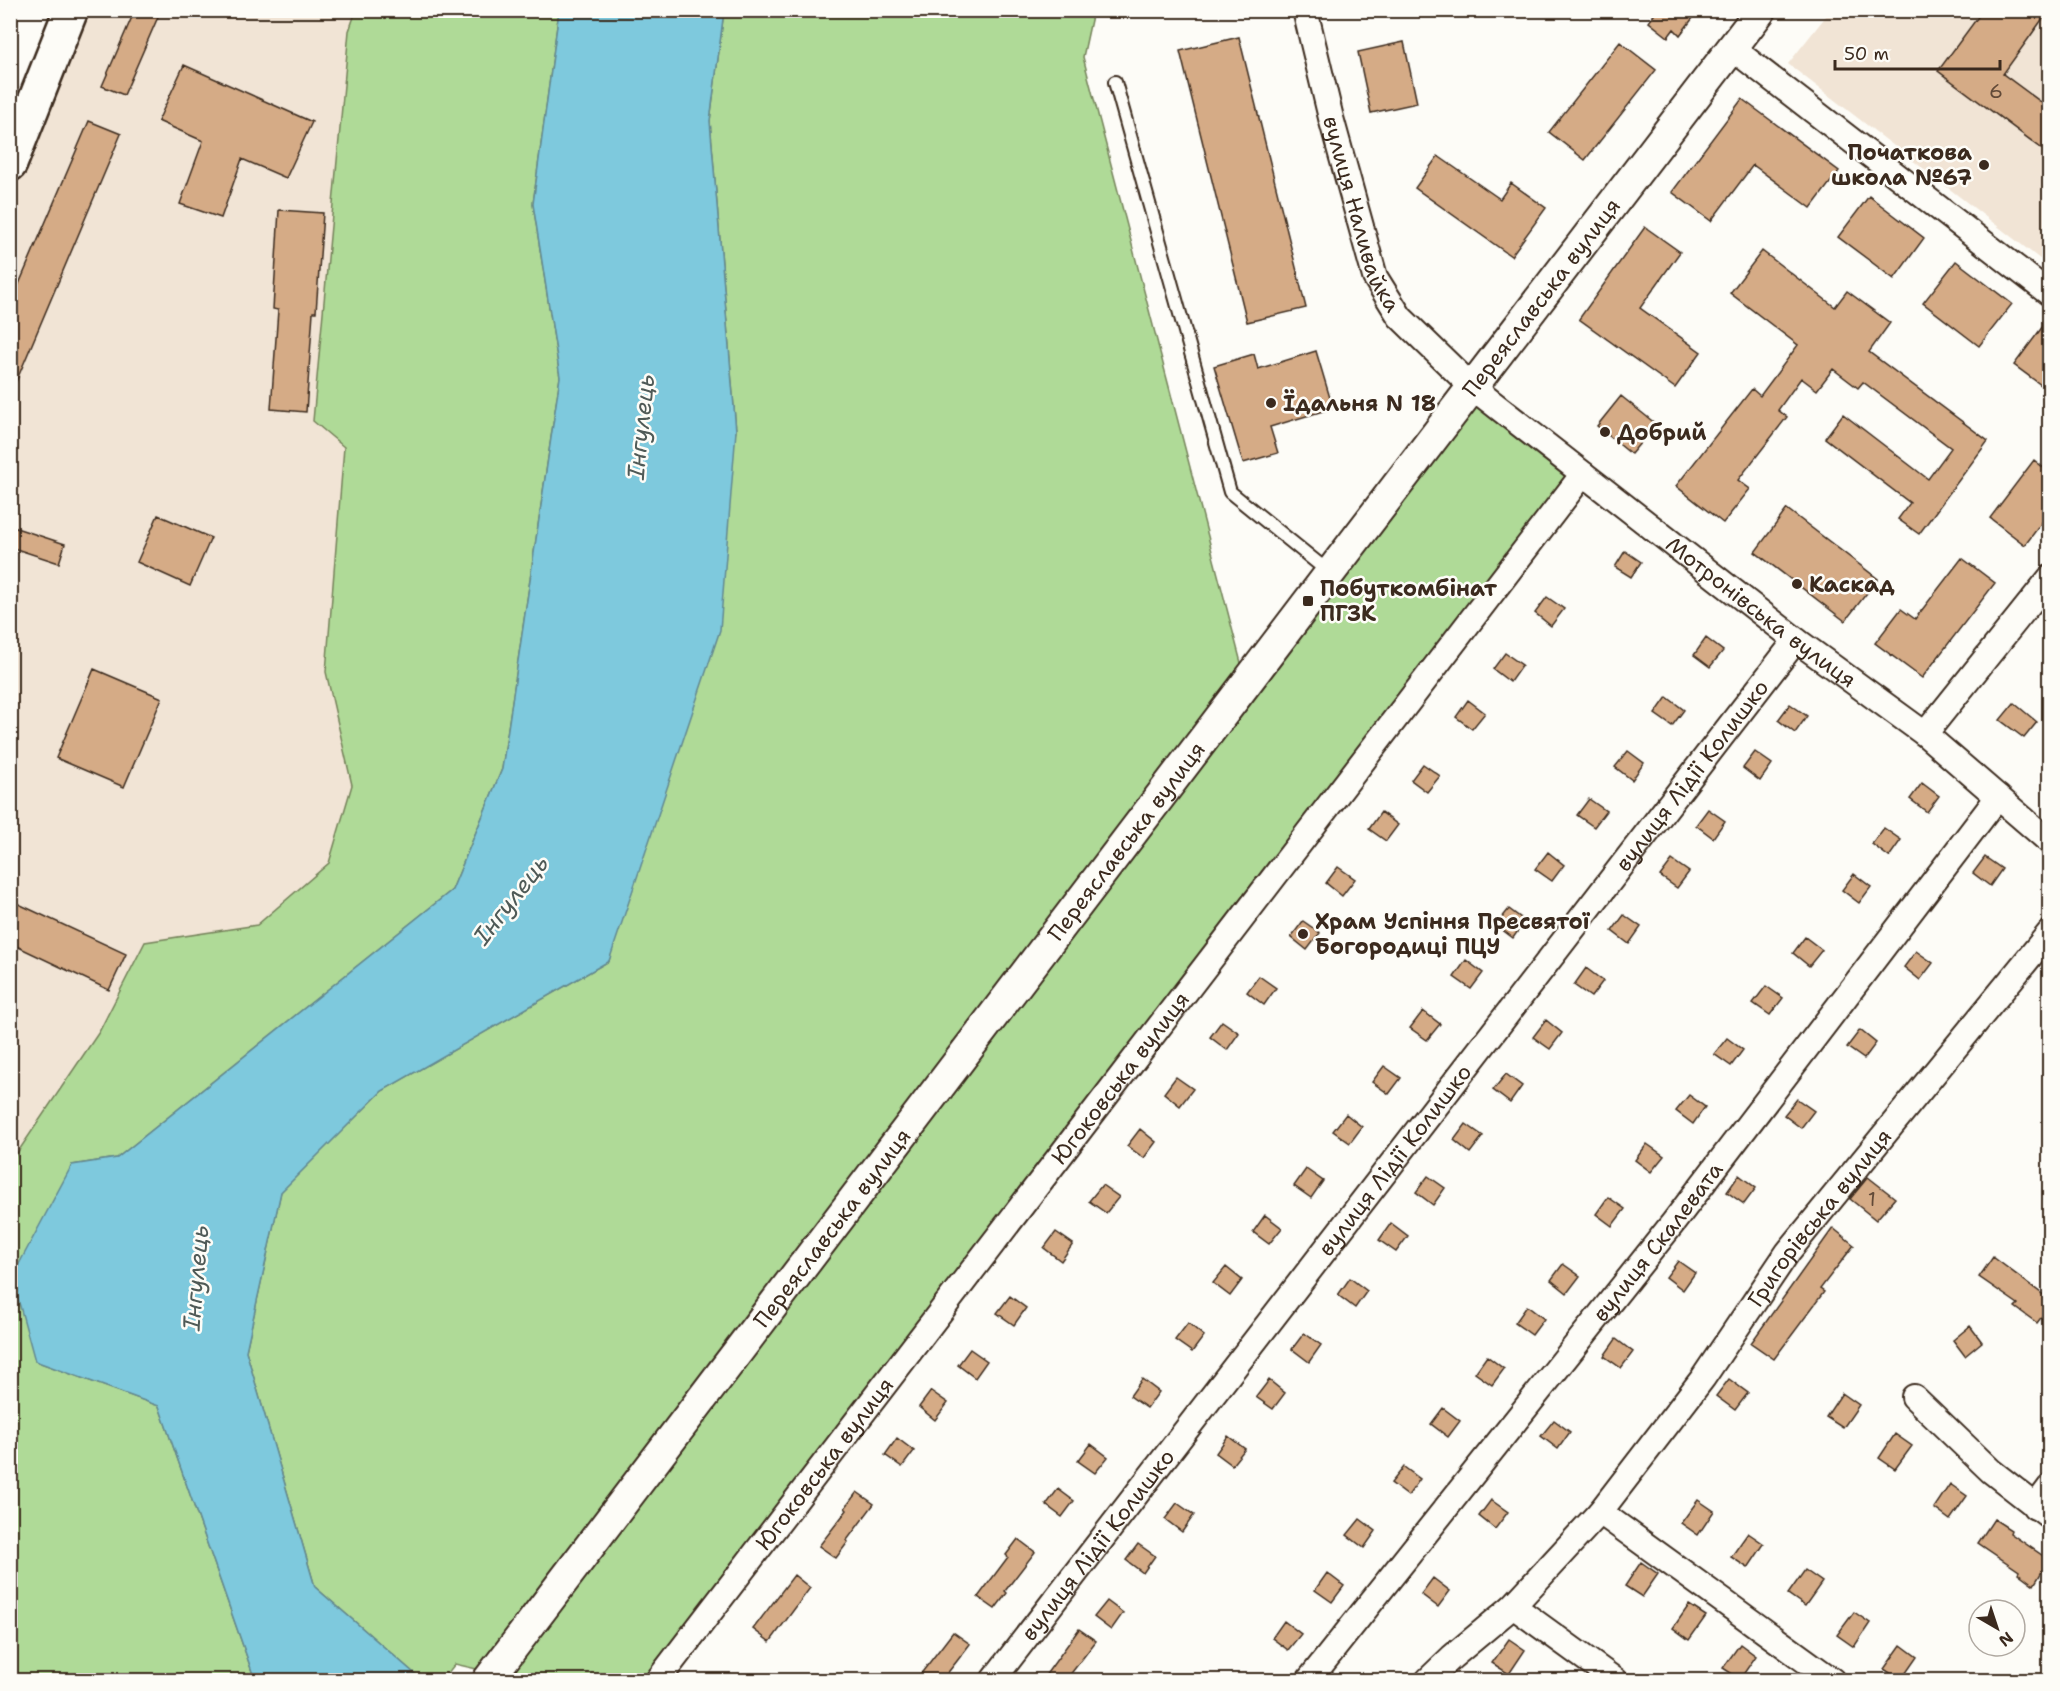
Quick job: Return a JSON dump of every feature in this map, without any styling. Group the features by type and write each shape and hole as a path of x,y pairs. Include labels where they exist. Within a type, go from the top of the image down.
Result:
{"main road":[{"path":"10,164 71,10"}],"street":[{"name":"вулиця Наливайка","path":"1305,10 1331,118 1375,277 1400,317 1472,387"},
{"name":"Переяславська вулиця","path":"491,1677 1761,10"},
{"path":"1732,48 2049,294"},
{"name":"Мотронівська вулиця","path":"1472,387 1796,640 1924,734 2049,842"},
{"name":"Югоковська вулиця","path":"658,1680 1583,474"},
{"path":"1924,734 2049,578"},
{"name":"вулиця Лідії Колишко","path":"993,1680 1796,640"},
{"name":"вулиця Скалевата","path":"1309,1680 1673,1223 1998,797"},
{"name":"Григорівська вулиця","path":"1428,1680 1513,1606 1600,1512 1703,1378 1788,1252 2049,932"},
{"path":"1914,1397 1991,1471 2042,1512 2049,1487"},
{"path":"1600,1512 1832,1680"},
{"path":"1513,1606 1615,1680"}],"lane":[{"path":"1115,82 1230,492 1330,573"}],"shaded area":[{"path":"65,11 356,11 349,31 313,421 344,447 326,672 352,785 329,863 257,925 145,942 99,1032 11,1162 11,152"},
{"name":"Початкова школа №67","path":"1830,11 2049,11 2049,266 1788,64"}],"green space":[{"path":"356,11 559,11 533,204 560,377 502,769 452,890 117,1158 72,1165 35,1361 159,1406 255,1680 11,1680 11,1162 99,1032 145,942 257,925 329,863 352,785 326,672 344,447 313,421 349,31"},
{"path":"724,11 1093,11 1083,57 1246,682 1472,387 1583,474 655,1680 505,1680 494,1673 455,1664 442,1680 422,1680 315,1587 246,1351 281,1191 382,1091 609,961 736,431 710,121"}],"water":[{"name":"Інгулець","path":"559,11 724,11 710,121 736,431 720,630 609,961 382,1091 281,1192 246,1351 315,1587 422,1680 255,1680 159,1406 35,1361 12,1277 72,1165 117,1158 452,890 502,769 560,377 533,204"}],"building":[{"path":"135,10 161,10 124,95 102,86"},
{"path":"1649,10 1699,10 1680,35 1674,29 1668,37 1649,22 1654,15"},
{"path":"1983,10 2049,10 2003,74 2049,108 2049,154 1938,71"},
{"path":"1239,37 1306,308 1247,322 1180,51"},
{"path":"1404,42 1417,103 1371,113 1358,52"},
{"path":"1620,42 1656,70 1585,160 1549,132"},
{"path":"184,65 312,122 286,178 242,159 221,218 180,204 203,141 158,121"},
{"path":"1742,99 1839,171 1811,208 1753,165 1711,221 1672,192"},
{"path":"89,121 121,134 10,396 10,305"},
{"path":"1438,156 1500,199 1511,183 1546,208 1511,256 1415,188"},
{"path":"1869,196 1924,238 1894,279 1838,237"},
{"path":"279,210 323,213 306,412 271,409 278,310 273,309"},
{"path":"1645,227 1680,252 1640,308 1701,352 1675,388 1579,319"},
{"path":"1762,251 1835,307 1847,291 1890,323 1869,352 1988,441 1919,534 1898,519 1910,503 1825,438 1843,414 1928,479 1951,448 1863,382 1858,388 1833,369 1817,390 1801,378 1778,410 1787,417 1738,480 1750,489 1723,523 1676,486 1752,389 1760,396 1798,345 1730,293"},
{"path":"1956,261 2012,304 1979,346 1923,303"},
{"path":"2049,318 2049,391 2014,365"},
{"path":"1316,351 1333,408 1270,427 1278,453 1243,463 1214,366 1254,354 1258,369"},
{"path":"1621,396 1656,424 1631,454 1597,426"},
{"path":"2034,460 2049,472 2049,513 2025,545 1990,518"},
{"path":"1787,509 1878,579 1845,621 1755,552"},
{"path":"158,515 211,538 190,586 137,562"},
{"path":"10,526 65,544 59,563 10,547"},
{"path":"1625,551 1641,562 1631,577 1615,567"},
{"path":"1962,558 1995,583 1922,678 1875,643 1901,609 1915,619"},
{"path":"1547,597 1564,609 1551,626 1535,613"},
{"path":"1706,638 1723,651 1710,667 1694,655"},
{"path":"1505,653 1522,665 1510,682 1493,669"},
{"path":"94,669 162,698 124,787 56,758"},
{"path":"1667,697 1684,710 1672,726 1655,714"},
{"path":"1468,700 1485,713 1472,729 1456,717"},
{"path":"2014,703 2037,722 2024,738 2000,720"},
{"path":"1790,704 1807,716 1795,733 1778,720"},
{"path":"1628,751 1644,763 1632,780 1615,767"},
{"path":"1755,752 1772,764 1760,781 1743,768"},
{"path":"1423,764 1440,776 1427,792 1411,780"},
{"path":"1922,783 1939,796 1927,812 1910,799"},
{"path":"1589,799 1606,811 1594,827 1577,815"},
{"path":"1708,809 1725,821 1713,838 1696,825"},
{"path":"1381,812 1398,825 1386,841 1369,829"},
{"path":"1884,828 1901,840 1889,857 1872,844"},
{"path":"1548,852 1564,865 1552,881 1535,869"},
{"path":"1985,857 2002,869 1990,886 1973,873"},
{"path":"1672,860 1689,872 1677,888 1660,876"},
{"path":"1338,867 1355,879 1342,896 1326,883"},
{"path":"1854,874 1871,887 1859,903 1842,890"},
{"path":"10,900 126,954 109,990 10,943"},
{"path":"1509,909 1525,921 1513,938 1496,925"},
{"path":"1624,915 1641,927 1629,944 1612,931"},
{"path":"1303,921 1320,933 1307,950 1291,937"},
{"path":"1805,937 1822,950 1809,966 1793,953"},
{"path":"1916,951 1933,963 1920,980 1904,967"},
{"path":"1466,960 1483,973 1471,989 1454,977"},
{"path":"1586,968 1603,981 1591,997 1574,985"},
{"path":"1259,976 1276,988 1264,1005 1247,992"},
{"path":"1766,986 1783,998 1770,1015 1753,1003"},
{"path":"1423,1011 1440,1024 1427,1040 1410,1028"},
{"path":"1546,1020 1562,1033 1550,1049 1533,1037"},
{"path":"1222,1021 1239,1033 1227,1050 1210,1037"},
{"path":"1860,1030 1876,1043 1864,1059 1847,1047"},
{"path":"1727,1038 1743,1050 1731,1066 1714,1054"},
{"path":"1384,1066 1401,1078 1389,1094 1372,1082"},
{"path":"1506,1074 1522,1086 1510,1103 1493,1090"},
{"path":"1176,1077 1193,1089 1180,1106 1164,1093"},
{"path":"1689,1095 1705,1107 1693,1124 1676,1111"},
{"path":"1797,1099 1814,1111 1801,1128 1784,1115"},
{"path":"1346,1114 1362,1127 1350,1143 1333,1131"},
{"path":"1466,1124 1483,1136 1470,1153 1454,1140"},
{"path":"1140,1129 1156,1142 1144,1158 1127,1146"},
{"path":"1647,1144 1664,1156 1651,1172 1635,1160"},
{"path":"1306,1169 1323,1181 1311,1198 1294,1186"},
{"path":"1739,1175 1756,1188 1744,1204 1727,1192"},
{"path":"1428,1176 1445,1188 1433,1205 1416,1192"},
{"path":"1868,1177 1895,1198 1876,1220 1850,1199"},
{"path":"1102,1185 1119,1197 1106,1213 1089,1201"},
{"path":"1608,1197 1625,1209 1612,1226 1596,1214"},
{"path":"1265,1215 1282,1228 1269,1244 1253,1232"},
{"path":"1391,1223 1408,1236 1396,1252 1379,1240"},
{"path":"1833,1228 1854,1245 1820,1289 1824,1292 1774,1359 1751,1343"},
{"path":"1056,1232 1073,1244 1061,1261 1044,1248"},
{"path":"1993,1257 2049,1299 2049,1307 2037,1323 2015,1307 2018,1304 1979,1277"},
{"path":"1678,1261 1695,1273 1683,1290 1666,1277"},
{"path":"1563,1264 1580,1276 1567,1293 1551,1280"},
{"path":"1226,1267 1242,1280 1230,1296 1213,1283"},
{"path":"1350,1278 1367,1291 1355,1308 1338,1295"},
{"path":"1010,1296 1026,1308 1014,1325 997,1313"},
{"path":"1527,1306 1544,1319 1532,1335 1515,1323"},
{"path":"1188,1323 1204,1336 1192,1352 1175,1340"},
{"path":"1970,1326 1982,1342 1965,1356 1953,1340"},
{"path":"1304,1333 1321,1345 1309,1362 1292,1349"},
{"path":"1616,1339 1633,1352 1621,1368 1604,1356"},
{"path":"970,1349 987,1361 975,1378 958,1365"},
{"path":"1487,1356 1504,1369 1492,1385 1475,1373"},
{"path":"1142,1379 1159,1392 1147,1408 1130,1396"},
{"path":"1729,1379 1748,1393 1735,1410 1716,1396"},
{"path":"1269,1380 1285,1393 1273,1409 1256,1397"},
{"path":"931,1391 948,1403 935,1420 919,1407"},
{"path":"1842,1393 1859,1405 1843,1428 1826,1417"},
{"path":"1443,1408 1460,1421 1448,1437 1431,1424"},
{"path":"1554,1420 1570,1432 1558,1449 1541,1436"},
{"path":"1895,1434 1912,1446 1895,1469 1879,1458"},
{"path":"1228,1436 1245,1449 1232,1465 1216,1453"},
{"path":"897,1438 914,1451 902,1467 885,1455"},
{"path":"1091,1444 1108,1457 1095,1473 1078,1461"},
{"path":"1404,1467 1420,1479 1408,1496 1391,1483"},
{"path":"1950,1484 1967,1496 1950,1520 1934,1508"},
{"path":"1058,1489 1074,1501 1062,1517 1046,1505"},
{"path":"857,1492 874,1504 836,1558 819,1546 847,1510 845,1508"},
{"path":"1491,1500 1508,1512 1495,1529 1479,1516"},
{"path":"1698,1500 1714,1511 1698,1535 1681,1523"},
{"path":"1177,1503 1194,1515 1182,1532 1165,1519"},
{"path":"1360,1519 1376,1531 1364,1548 1347,1535"},
{"path":"1994,1519 2049,1560 2034,1585 2018,1573 2019,1571 1978,1543"},
{"path":"1748,1533 1764,1544 1748,1568 1731,1557"},
{"path":"1018,1539 1035,1552 1005,1591 1007,1593 995,1609 978,1597 1008,1557 1006,1555"},
{"path":"1138,1544 1155,1556 1143,1573 1126,1560"},
{"path":"1641,1562 1658,1574 1642,1597 1625,1586"},
{"path":"1805,1570 1822,1582 1805,1606 1788,1594"},
{"path":"1327,1573 1344,1586 1332,1602 1315,1590"},
{"path":"794,1575 810,1588 770,1642 753,1629"},
{"path":"1433,1578 1450,1591 1438,1607 1421,1594"},
{"path":"1107,1601 1123,1613 1111,1630 1094,1617"},
{"path":"1689,1605 1706,1616 1689,1640 1673,1628"},
{"path":"1854,1612 1870,1623 1854,1647 1837,1635"},
{"path":"1284,1621 1301,1634 1288,1650 1272,1638"},
{"path":"1079,1629 1096,1641 1066,1680 1042,1680"},
{"path":"953,1632 970,1644 957,1661 942,1680 916,1680"},
{"path":"1509,1639 1525,1650 1509,1674 1492,1663"},
{"path":"1740,1644 1756,1656 1740,1679 1723,1668"},
{"path":"1901,1645 1917,1657 1901,1680 1884,1669"}],"place":[{"name":"Початкова школа №67","path":"1984,165"},
{"name":"Їдальня N 18","path":"1271,403"},
{"name":"Добрий","path":"1605,432"},
{"name":"Каскад","path":"1797,584"},
{"name":"Побуткомбінат ПГЗК","path":"1308,601"},
{"name":"Храм Успіння Пресвятої Богородиці ПЦУ","path":"1303,934"}]}
